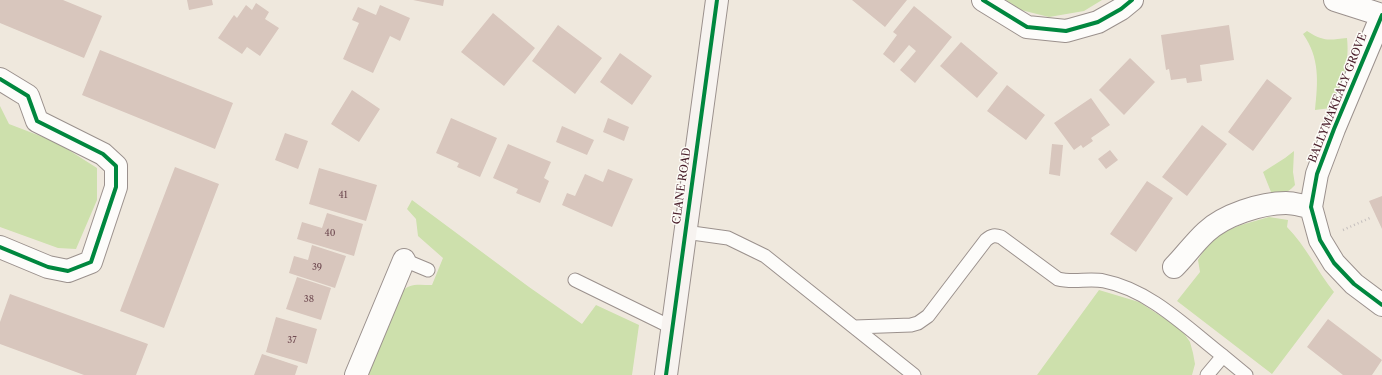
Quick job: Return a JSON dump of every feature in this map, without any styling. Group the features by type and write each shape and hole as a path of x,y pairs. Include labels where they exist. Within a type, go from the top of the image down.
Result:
{"main road":[{"name":"CLANE ROAD","path":"666,375 717,0"}],"street":[{"path":"983,0 1026,27 1066,31 1098,22 1121,9 1132,0"},
{"name":"BALLYMAKEALY GROVE","path":"1335,0 1382,15 1334,129 1317,174 1311,207 1320,240 1334,263 1354,284 1382,305"},
{"path":"0,79 28,96 37,121 103,154 116,166 116,187 91,262 68,271 48,267 0,247"},
{"path":"1174,267 1206,231 1248,209 1287,203 1311,207"},
{"path":"356,375 404,260"}],"lane":[{"path":"685,232 728,238 765,256 914,375"},
{"path":"855,327 911,325 922,320 928,316 986,240 995,235 1001,237 1058,279 1104,281 1141,294 1156,304 1246,375"},
{"path":"404,260 428,270"},
{"path":"575,280 673,328"},
{"path":"1207,375 1223,356"}],"path":[{"path":"1343,230 1372,217"}],"green space":[{"path":"1006,0 1102,0 1084,11 1049,17 1021,10"},
{"path":"1307,31 1322,39 1347,38 1348,48 1346,66 1331,108 1315,110 1317,90 1316,70 1315,61 1309,43 1303,34"},
{"path":"0,106 9,124 56,142 97,168 97,200 76,249 58,248 0,227"},
{"path":"1294,151 1293,172 1295,185 1284,193 1278,194 1271,192 1263,172"},
{"path":"412,200 529,287 582,324 596,305 639,325 632,375 367,375 401,293 404,289 411,286 432,285 443,258 418,236 416,219 407,209"},
{"path":"1269,217 1288,220 1287,227 1300,242 1334,292 1272,374 1177,301 1200,272 1198,260 1204,250 1221,233 1241,225"},
{"path":"1099,290 1139,302 1181,329 1190,342 1193,353 1195,364 1192,375 1037,375"}],"building":[{"path":"0,0 63,0 102,16 84,58 0,23"},
{"path":"187,0 212,0 213,5 189,10"},
{"path":"413,0 444,0 443,6"},
{"path":"852,0 907,0 885,27"},
{"path":"256,3 269,12 265,19 279,28 260,56 247,47 242,54 218,38 234,15 237,18 246,5 252,10"},
{"path":"380,5 410,18 400,41 390,36 373,73 343,59 359,23 352,20 358,7 376,15"},
{"path":"914,6 952,37 915,83 900,70 916,51 909,45 894,63 883,54 897,35 893,32"},
{"path":"493,13 535,48 504,86 461,52"},
{"path":"558,25 602,58 575,94 532,61"},
{"path":"1229,25 1234,60 1200,65 1202,81 1187,83 1186,78 1171,80 1169,69 1166,70 1161,35"},
{"path":"961,42 998,73 977,98 940,66"},
{"path":"100,50 233,103 215,149 82,95"},
{"path":"620,53 652,76 632,105 600,82"},
{"path":"1130,58 1155,82 1124,115 1099,90"},
{"path":"1267,79 1292,98 1253,151 1228,132"},
{"path":"1007,85 1045,115 1026,140 987,111"},
{"path":"352,90 380,109 359,142 331,124"},
{"path":"1091,98 1110,125 1091,138 1093,141 1083,148 1081,145 1074,150 1054,123"},
{"path":"451,118 497,138 480,177 457,167 459,163 436,153"},
{"path":"608,118 629,127 624,141 603,132"},
{"path":"1202,125 1227,144 1187,196 1162,177"},
{"path":"562,126 594,140 587,155 556,142"},
{"path":"285,133 308,141 298,169 275,160"},
{"path":"508,144 551,162 544,178 549,181 540,203 516,193 518,189 493,178"},
{"path":"1052,144 1063,145 1060,176 1049,174"},
{"path":"1110,150 1118,160 1106,169 1098,159"},
{"path":"175,167 219,184 164,328 120,311"},
{"path":"319,168 377,185 366,221 309,204"},
{"path":"608,169 633,179 612,227 562,205 567,193 575,196 585,174 603,182"},
{"path":"1147,181 1173,198 1136,252 1110,234"},
{"path":"1382,196 1382,229 1369,201"},
{"path":"327,213 363,224 354,256 297,239 302,222 322,228"},
{"path":"312,245 346,256 335,288 289,273 294,256 308,260"},
{"path":"297,277 331,288 321,320 286,309"},
{"path":"10,294 148,344 136,375 84,375 0,344 0,322"},
{"path":"276,317 317,329 307,364 266,352"},
{"path":"1328,319 1382,360 1372,375 1343,375 1307,347"},
{"path":"262,354 298,366 295,375 254,375"}],"cycle path":[{"path":"666,375 717,0"},
{"path":"983,0 1027,27 1066,31 1098,22 1121,9 1132,0"},
{"path":"1382,15 1334,129 1317,174 1311,207 1320,240 1334,263 1354,284 1382,305"},
{"path":"0,79 28,96 37,121 103,154 116,166 116,187 91,262 68,271 48,267 0,247"}]}
